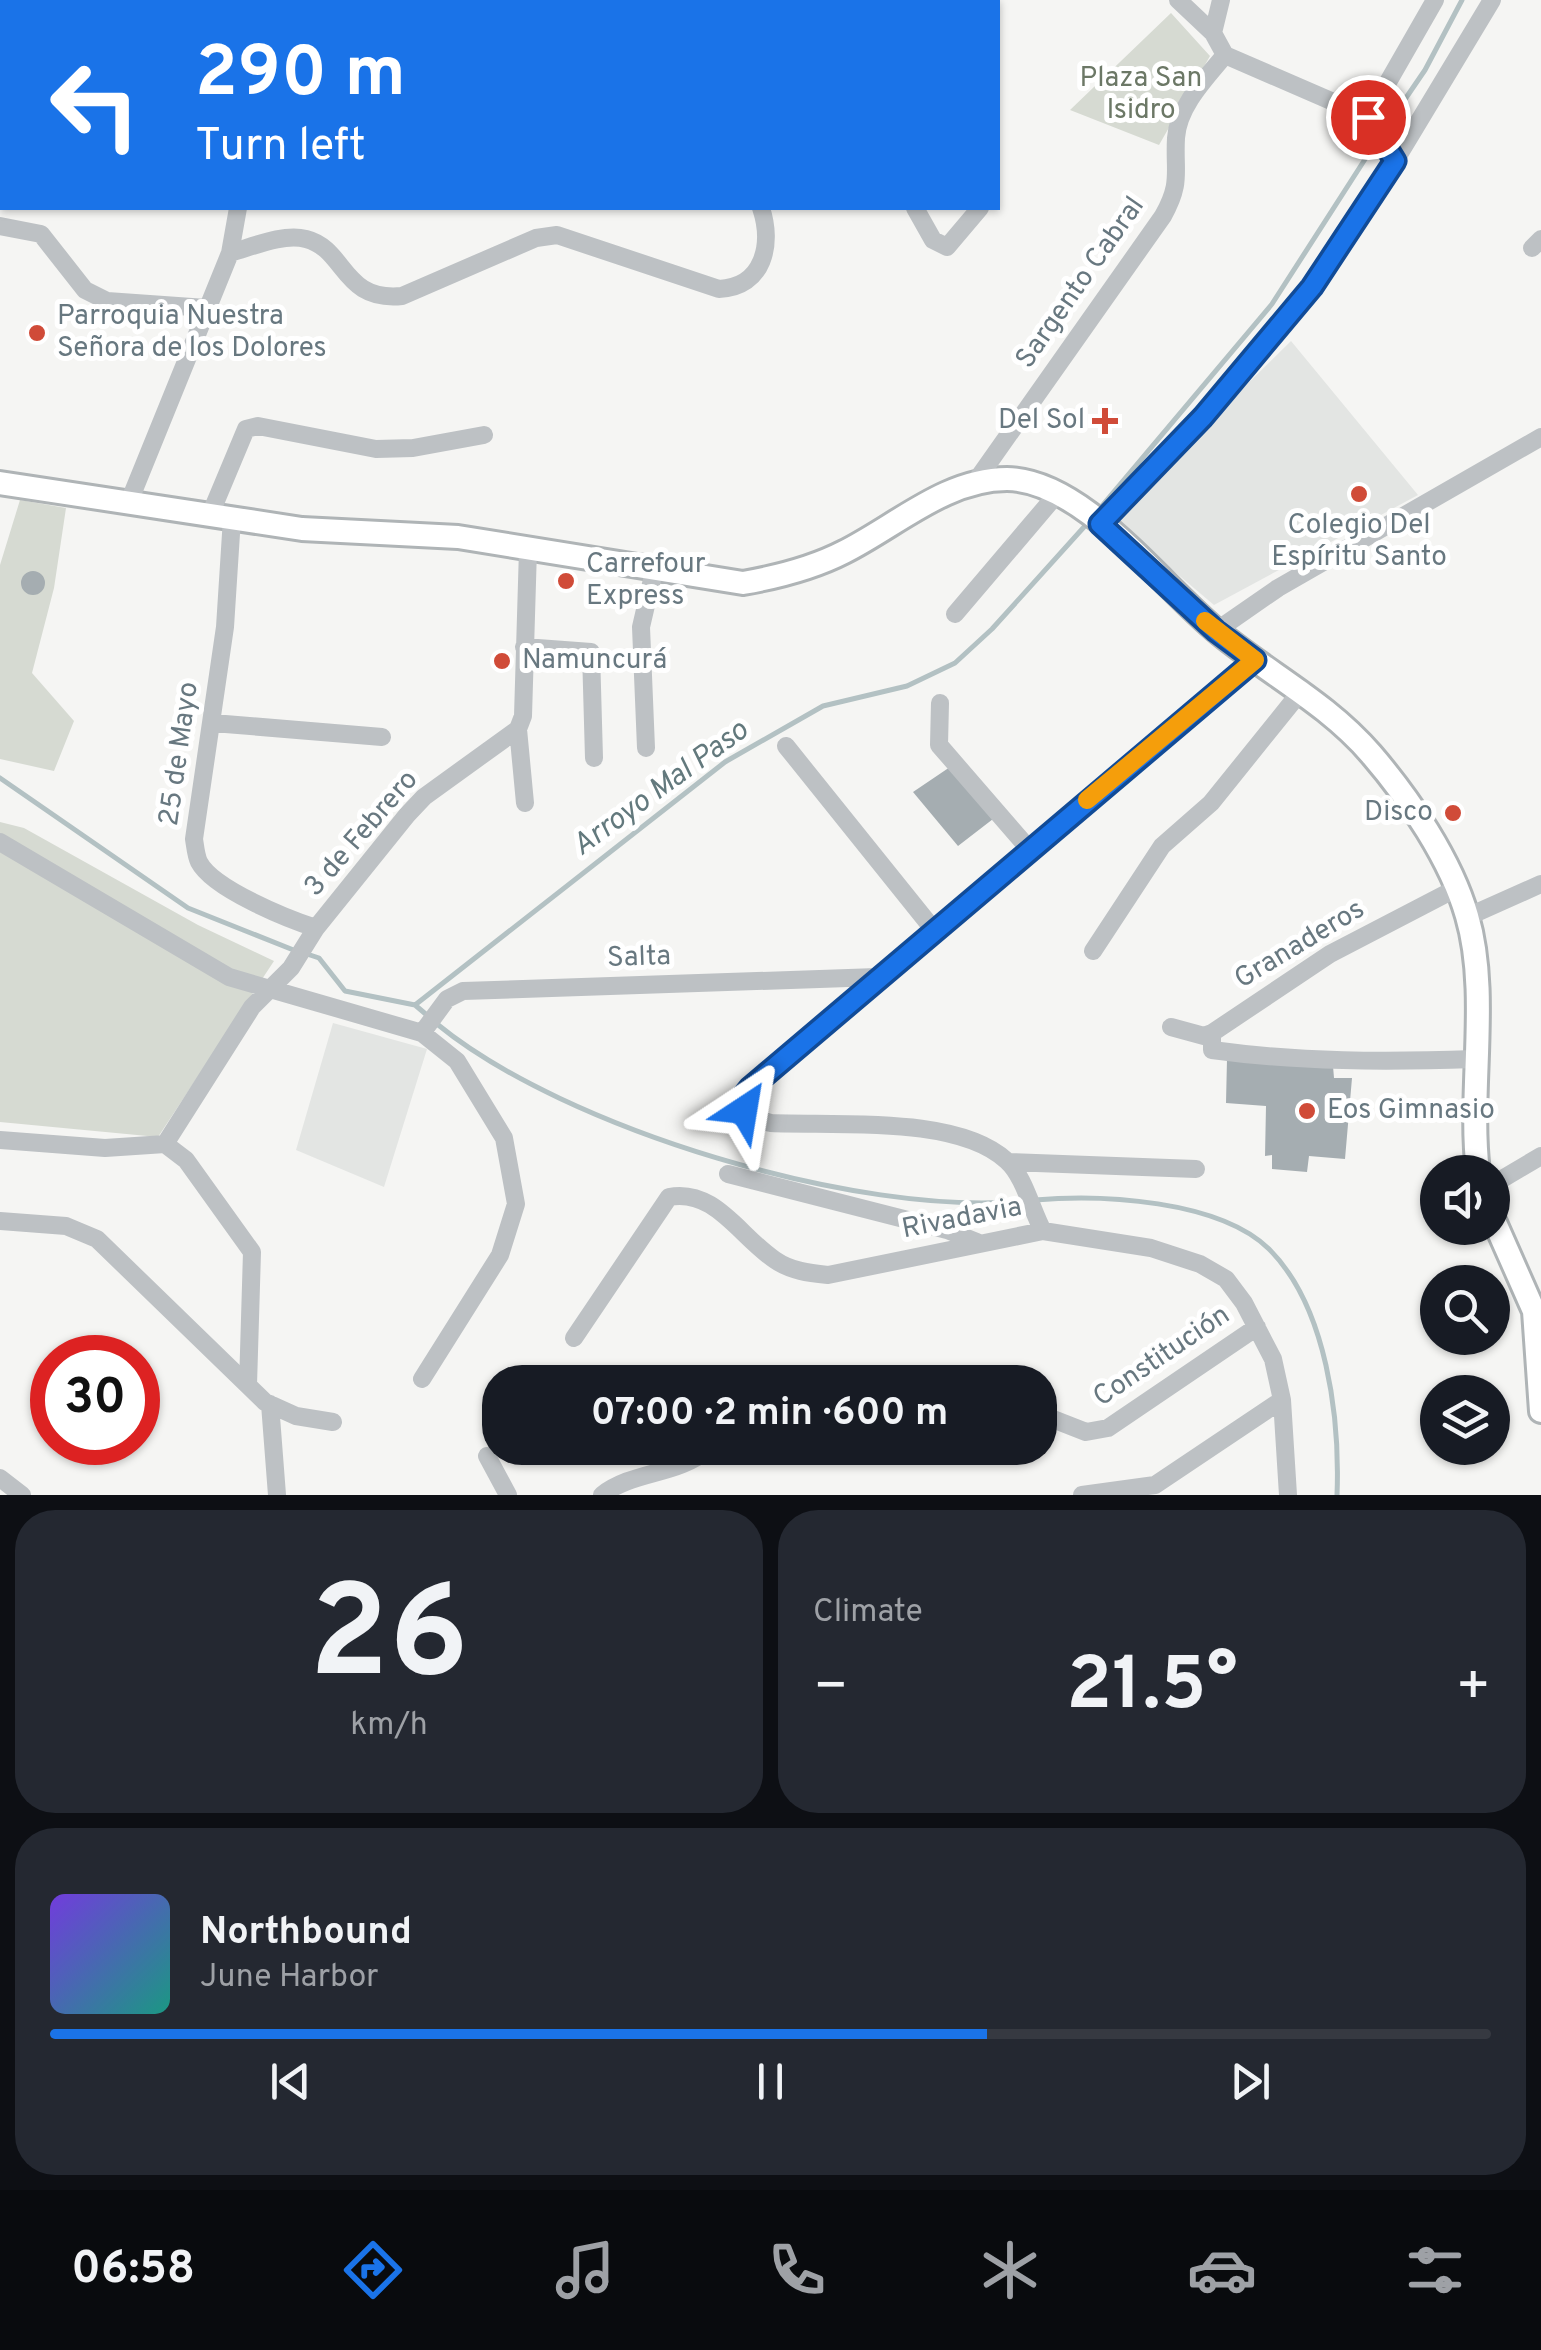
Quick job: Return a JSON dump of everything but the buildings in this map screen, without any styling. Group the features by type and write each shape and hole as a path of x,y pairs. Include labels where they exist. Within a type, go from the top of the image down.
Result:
{"main road":[{"path":"0,483 302,528 458,536 743,583 779,577 841,554 976,481 1011,479 1057,494 1100,524 1216,631 1340,720 1400,790 1457,888 1468,916 1474,958 1477,1155"},
{"path":"1506,1245 1537,1308 1541,1410"}],"street":[{"path":"1178,0 1213,32 1225,55 1371,122 1390,154"},
{"path":"1213,32 1222,0"},
{"path":"1371,122 1435,0"},
{"path":"1100,524 1203,417 1312,287 1390,154 1492,0"},
{"name":"Sargento Cabral","path":"976,481 1163,216 1176,193 1180,172 1176,136 1182,113 1225,55"},
{"path":"128,502 230,253 238,210"},
{"path":"230,253 303,238 315,243 359,286 384,298 402,296 536,238 557,235 719,288 732,288 750,279 761,265 767,237 760,210"},
{"path":"916,210 933,240 946,247 978,210"},
{"path":"0,226 42,234 86,290 107,301 206,308"},
{"name":"25 de Mayo","path":"313,933 218,880 199,863 194,839 213,723 222,516 246,429 258,426 376,449 413,448 484,435"},
{"path":"1216,631 1278,588 1541,436"},
{"path":"955,614 1057,494"},
{"path":"525,803 518,728 523,716 528,548"},
{"path":"646,748 642,627 654,571"},
{"path":"524,648 591,652 594,758"},
{"path":"1043,1231 1014,1170 980,1144 942,1131 772,1123 754,1119 744,1110 742,1098 934,929 1255,660"},
{"path":"1093,952 1162,846 1211,803 1302,690"},
{"path":"940,702 939,745 1029,849"},
{"path":"213,723 382,737"},
{"name":"3 de Febrero","path":"165,1144 252,1008 291,968 313,933 424,797 518,728"},
{"path":"786,746 934,929"},
{"path":"0,842 229,977 426,1027 456,1062 480,1094 504,1138 516,1204 500,1255 422,1379"},
{"path":"1468,916 1541,884"},
{"name":"Granaderos","path":"1212,1033 1330,954 1457,888"},
{"name":"Salta","path":"426,1027 447,999 464,991 877,978"},
{"path":"1171,1027 1204,1036 1212,1033 1212,1050 1242,1054 1318,1060 1474,1059"},
{"path":"0,1140 104,1148 165,1144 186,1160 252,1252 248,1385"},
{"path":"1510,1174 1541,1156"},
{"path":"1014,1170 1196,1169"},
{"path":"728,1174 947,1230 978,1242"},
{"name":"Rivadavia","path":"574,1338 669,1197 702,1198 775,1260 799,1272 828,1274 1043,1231 1151,1248 1200,1264 1226,1279 1256,1327 1273,1359 1282,1400 1288,1495"},
{"path":"0,1222 66,1226 96,1240 270,1404 296,1416 334,1422"},
{"name":"Constitución","path":"1057,1421 1086,1432 1108,1428 1256,1327"},
{"path":"1082,1495 1155,1485 1282,1400"},
{"path":"270,1404 277,1495"},
{"path":"492,1465 508,1495"},
{"path":"602,1495 622,1482 683,1465"},
{"path":"0,1478 22,1495"}],"shaded area":[{"path":"1291,341 1418,495 1214,605 1111,518"},
{"path":"333,1023 427,1049 384,1187 296,1150"}],"green space":[{"name":"Plaza San Isidro","path":"1171,13 1210,56 1159,145 1070,110"},
{"path":"20,500 66,508 54,588 32,673 74,721 54,771 0,759 0,565"},
{"path":"0,822 24,828 198,925 274,961 158,1137 0,1122"}],"waterway":[{"name":"Arroyo Mal Paso","path":"1384,130 1425,70 1462,0"},
{"name":"Arroyo Mal Paso","path":"1096,513 1272,304 1378,139"},
{"name":"Arroyo Mal Paso","path":"415,1005 725,762 823,706 907,686 955,663 992,629 1084,527"},
{"path":"0,778 188,908 296,951"},
{"path":"307,954 319,958 345,991 415,1005 428,1016"},
{"path":"437,1024 492,1062 560,1098 635,1130 717,1158 800,1180 881,1195 957,1202 1024,1201"},
{"path":"1035,1200 1125,1200 1190,1210 1221,1220 1269,1249 1289,1273 1317,1332 1332,1399 1337,1495"}],"slow traffic":[{"path":"1087,800 1255,660 1205,621"}],"place":[{"name":"Parroquia Nuestra Señora de los Dolores","path":"37,333"},
{"name":"Del Sol","path":"1105,421"},
{"name":"Colegio Del Espíritu Santo","path":"1359,494"},
{"name":"Carrefour Express","path":"566,581"},
{"name":"Namuncurá","path":"502,661"},
{"name":"Disco","path":"1453,813"},
{"name":"Eos Gimnasio","path":"1307,1111"}],"route":[{"path":"744,1110 742,1098 750,1088 1255,660 1216,631 1100,524 1203,417 1312,287 1395,161 1368,117"}]}
